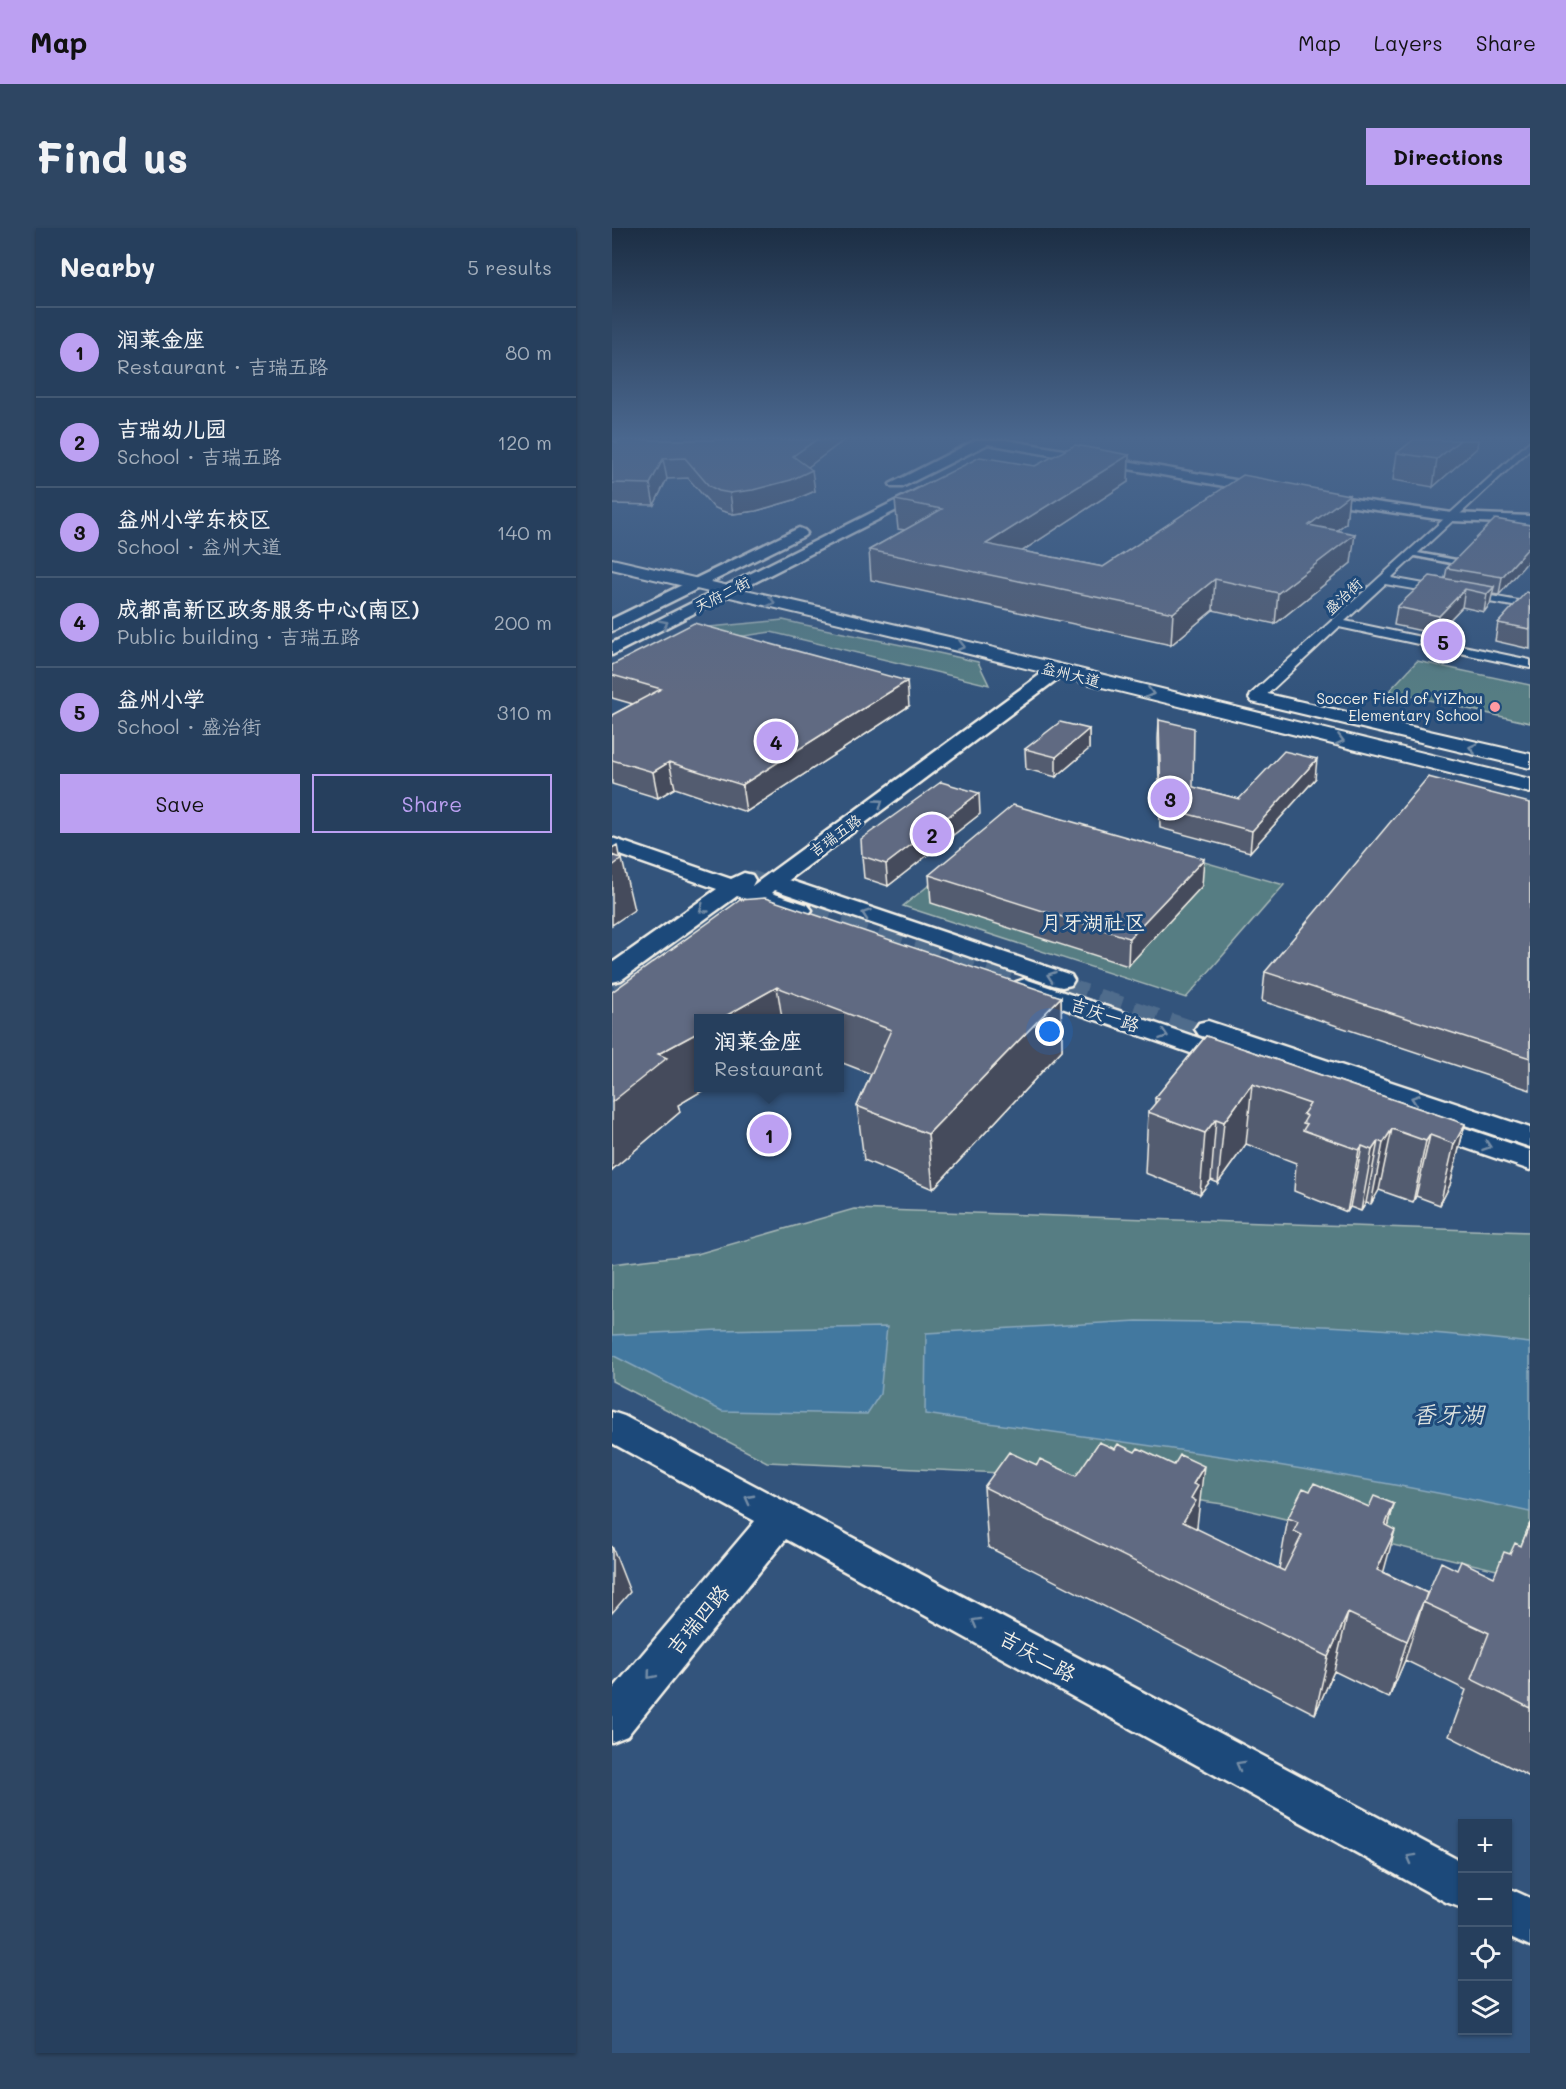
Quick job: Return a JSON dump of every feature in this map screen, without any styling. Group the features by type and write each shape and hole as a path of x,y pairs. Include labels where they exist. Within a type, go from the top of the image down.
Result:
{"main road":[{"path":"695,563 778,582"},
{"name":"益州大道","path":"612,564 1530,786"},
{"path":"1233,692 1530,761"}],"street":[{"name":"天府二街","path":"612,650 857,525"},
{"name":"盛治街","path":"1256,697 1443,525"},
{"name":"天府二街","path":"612,626 808,528"},
{"path":"1384,580 1530,606"},
{"path":"1336,623 1530,664"},
{"name":"吉瑞五路","path":"617,984 1049,668"},
{"name":"吉庆一路","path":"612,828 753,885 1530,1160"},
{"name":"吉庆一路","path":"612,845 753,885 1530,1138"},
{"name":"吉庆二路","path":"612,1426 1458,1884"},
{"name":"吉瑞四路","path":"612,1722 782,1516"},
{"path":"1512,1913 1530,1923"}],"lane":[{"path":"1412,554 1456,562"}],"green space":[{"path":"783,620 978,662 989,685 771,632 669,647 709,627"},
{"name":"Soccer Field of YiZhou Elementary School","path":"1417,661 1530,685 1530,723 1389,691"},
{"path":"1023,810 1284,885 1186,998 903,906"},
{"path":"854,1209 1530,1232 1530,1578 1223,1504 1002,1473 767,1462 612,1381 612,1264 697,1254"}],"water":[{"name":"香牙湖","path":"1137,1321 1334,1326 1530,1343 1530,1512 1304,1469 925,1414 926,1333"},
{"path":"887,1327 880,1394 867,1414 722,1411 612,1355 612,1335 718,1330"}],"building":[{"path":"913,525 1016,525 986,544 1103,567 1167,525 1310,525 1355,534 1278,593 1215,579 1173,613 869,550"},
{"path":"1489,525 1530,525 1530,546 1502,577 1447,568"},
{"path":"1430,576 1494,587 1487,594 1465,589 1439,616 1397,607"},
{"path":"1526,592 1530,593 1530,629 1498,623"},
{"path":"694,623 907,681 742,785 669,762 653,772 612,760 612,715 661,689 612,675 612,665"},
{"path":"1159,720 1194,728 1193,787 1239,799 1284,751 1317,759 1252,831 1161,807"},
{"path":"1060,722 1089,729 1056,757 1025,749"},
{"path":"1428,777 1530,803 1530,1058 1265,972"},
{"path":"941,782 979,793 886,864 862,856 861,839"},
{"path":"1013,805 1204,859 1129,938 929,875"},
{"path":"612,855 622,859 612,866"},
{"path":"765,898 1061,997 928,1134 857,1106 891,1030 777,987 729,1014 694,1014 694,1035 658,1054 667,1058 612,1102 612,992 740,900"},
{"path":"1206,1036 1465,1124 1454,1144 1430,1135 1426,1141 1392,1129 1383,1143 1378,1141 1372,1150 1362,1146 1359,1150 1303,1130 1307,1124 1303,1123 1307,1116 1303,1114 1310,1104 1252,1084 1224,1122 1216,1119 1205,1133 1148,1112 1159,1099 1155,1098"},
{"path":"1099,1442 1115,1449 1118,1444 1135,1452 1138,1448 1174,1465 1180,1455 1204,1466 1193,1484 1198,1486 1191,1498 1196,1501 1183,1522 1284,1571 1302,1535 1294,1531 1298,1522 1288,1518 1303,1488 1310,1491 1314,1483 1369,1507 1374,1496 1394,1504 1385,1525 1395,1530 1377,1570 1427,1593 1424,1602 1441,1562 1457,1570 1461,1561 1494,1577 1504,1552 1510,1554 1515,1543 1521,1546 1530,1523 1530,1708 1471,1679 1489,1633 1423,1602 1407,1641 1348,1613 1328,1657 984,1487 1009,1452 1037,1465 1040,1459 1076,1476"}],"tunnel":[{"path":"739,892 751,883 1241,1050"},
{"path":"612,985 648,958"},
{"path":"1430,1114 1530,1149 1527,1148"}],"place":[{"name":"益州小学","path":"1443,641"},
{"name":"Soccer Field of YiZhou Elementary School","path":"1495,707"},
{"name":"成都高新区政务服务中心(南区)","path":"776,741"},
{"name":"益州小学东校区","path":"1170,798"},
{"name":"吉瑞幼儿园","path":"932,834"},
{"name":"润莱金座","path":"769,1134"}],"district":[{"name":"月牙湖社区","path":"1093,921"}]}
